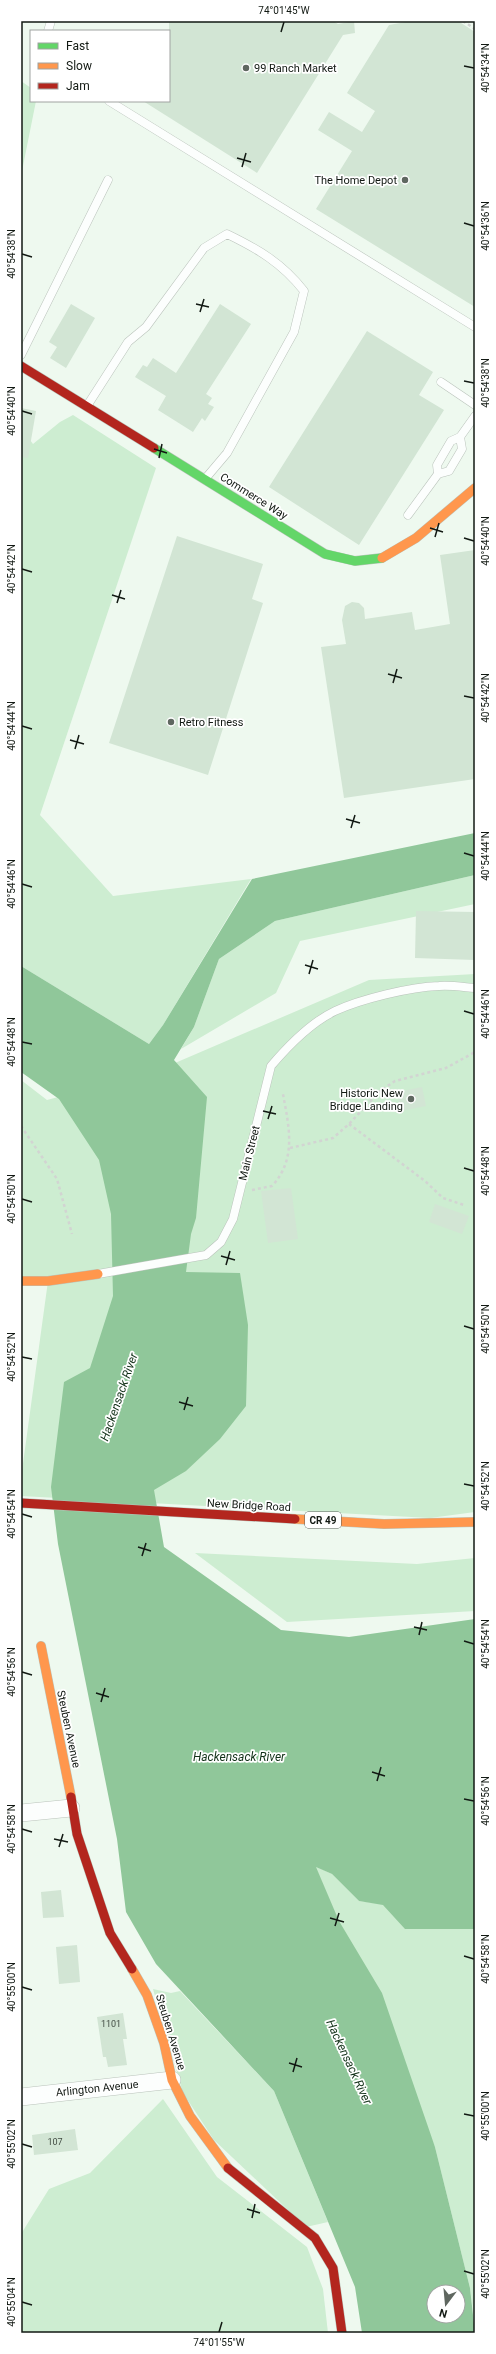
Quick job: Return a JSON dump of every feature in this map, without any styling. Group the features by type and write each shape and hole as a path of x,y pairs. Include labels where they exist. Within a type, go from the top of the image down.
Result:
{"street":[{"name":"Commerce Way","path":"21,366 326,554 354,562 370,562 387,557 403,548 475,488"},
{"path":"21,1281 48,1280 98,1274"},
{"name":"New Bridge Road","path":"26,1503 384,1524 475,1522"},
{"name":"Steuben Avenue","path":"41,1646 50,1700 63,1754 71,1808 96,1895 110,1932 147,1995 164,2043 172,2080 190,2116 226,2167 259,2195 315,2238 333,2268 342,2333"},
{"path":"21,1813 71,1808"},
{"name":"Arlington Avenue","path":"21,2097 172,2080"}],"lane":[{"path":"111,102 475,326"},
{"path":"21,355 108,180"},
{"path":"87,406 128,342 146,327 204,248 227,234 256,248 289,272 304,291 294,332 280,360 227,453 204,479"},
{"path":"441,382 475,405"},
{"path":"438,474 437,465 451,441 460,437 475,416"},
{"path":"408,515 438,474 449,471 462,449 460,437"},
{"name":"Main Street","path":"98,1274 206,1255 221,1242 233,1219 271,1066 286,1048 335,1011 407,990 439,986 475,988"}],"path":[{"path":"463,21 475,28"},
{"path":"290,1148 333,1138 350,1124 380,1091 395,1081 446,1068 475,1052"},
{"path":"240,1192 272,1186 285,1167 291,1138 283,1094"},
{"path":"350,1124 425,1181 443,1198 464,1204"},
{"path":"21,1126 57,1178 72,1234"}],"shaded area":[{"path":"21,81 30,87 30,102 36,102 21,176"},
{"path":"73,415 156,468 40,815 113,896 251,879 163,1025 149,1044 21,966 21,428 33,444 60,422"},
{"path":"475,875 475,904 300,941 276,993 181,1049 194,1027 219,959 275,921"},
{"path":"475,974 475,1512 430,1518 21,1496 21,1478 48,1281 21,1281 21,1080 47,1100 161,1069 369,980"},
{"path":"195,1553 417,1564 475,1558 475,1611 287,1622"},
{"path":"315,1866 332,1874 359,1901 383,1904 406,1929 475,1929 475,2327 470,2288 435,2147"},
{"path":"153,1989 171,1993 180,1991 274,2091 328,2222 306,2227 214,2140 183,2093"},
{"path":"163,2099 217,2177 307,2247 323,2289 328,2333 21,2333 21,2234 49,2189 90,2173"}],"water":[{"name":"Hackensack River","path":"475,833 475,875 275,921 219,959 194,1027 174,1060 207,1097 196,1218 191,1234 186,1272 240,1273 248,1325 246,1406 220,1439 186,1471 154,1490 164,1547 281,1630 349,1637 475,1619 475,1929 405,1929 383,1905 359,1901 332,1874 316,1867 339,1921 382,1993 435,2147 470,2288 475,2333 362,2333 355,2287 274,2091 156,1964 126,1912 117,1839 58,1544 51,1487 64,1382 90,1368 113,1296 111,1214 99,1160 59,1099 21,1072 21,966 149,1044 163,1025 252,879"}],"building":[{"name":"99 Ranch Market","path":"169,21 333,21 338,24 354,21 355,33 343,35 257,173 145,102 170,102"},
{"name":"The Home Depot","path":"411,21 458,21 475,32 475,307 316,209 352,151 318,130 329,112 362,132 375,111 347,93 389,25"},
{"path":"71,304 95,318 66,368 50,358 57,347 49,342"},
{"path":"220,304 251,324 206,394 212,398 208,404 214,407 205,421 202,418 193,432 158,410 166,396 135,377 143,365 147,367 153,358 176,373"},
{"path":"367,331 433,372 419,395 444,410 359,545 269,487"},
{"path":"21,408 36,411 28,458 21,457"},
{"path":"177,536 263,564 252,599 263,603 208,775 109,743"},
{"path":"475,550 475,779 344,798 321,647 346,644 342,620 345,606 352,602 359,603 364,608 365,619 412,612 415,630 450,624 440,555"},
{"path":"416,911 475,912 475,960 415,958"},
{"name":"Historic New Bridge Landing","path":"422,1087 426,1106 401,1111 397,1092"},
{"path":"291,1188 298,1239 268,1243 261,1191"},
{"path":"435,1204 469,1216 462,1234 429,1222"},
{"path":"61,1890 64,1917 43,1918 41,1892"},
{"path":"77,1945 80,1982 59,1984 56,1947"},
{"path":"123,2013 127,2039 123,2039 127,2065 108,2067 106,2057 103,2057 97,2017"},
{"path":"75,2129 78,2150 34,2155 32,2135"}],"traffic: fast":[{"path":"154,448 325,554 355,561 382,558"}],"traffic: slow":[{"path":"382,558 416,538 475,488"},
{"path":"21,1281 48,1281 98,1274"},
{"path":"295,1519 384,1524 475,1522"},
{"path":"41,1646 71,1797"},
{"path":"132,1969 147,1995 164,2043 172,2080 190,2116 228,2168"}],"traffic: jam":[{"path":"21,366 154,448"},
{"path":"21,1503 295,1519"},
{"path":"71,1797 77,1834 110,1933 132,1969"},
{"path":"228,2168 315,2238 333,2268 342,2333"}],"place":[{"name":"99 Ranch Market","path":"246,68"},
{"name":"The Home Depot","path":"405,180"},
{"name":"Retro Fitness","path":"171,722"},
{"name":"Historic New Bridge Landing","path":"411,1099"}]}
